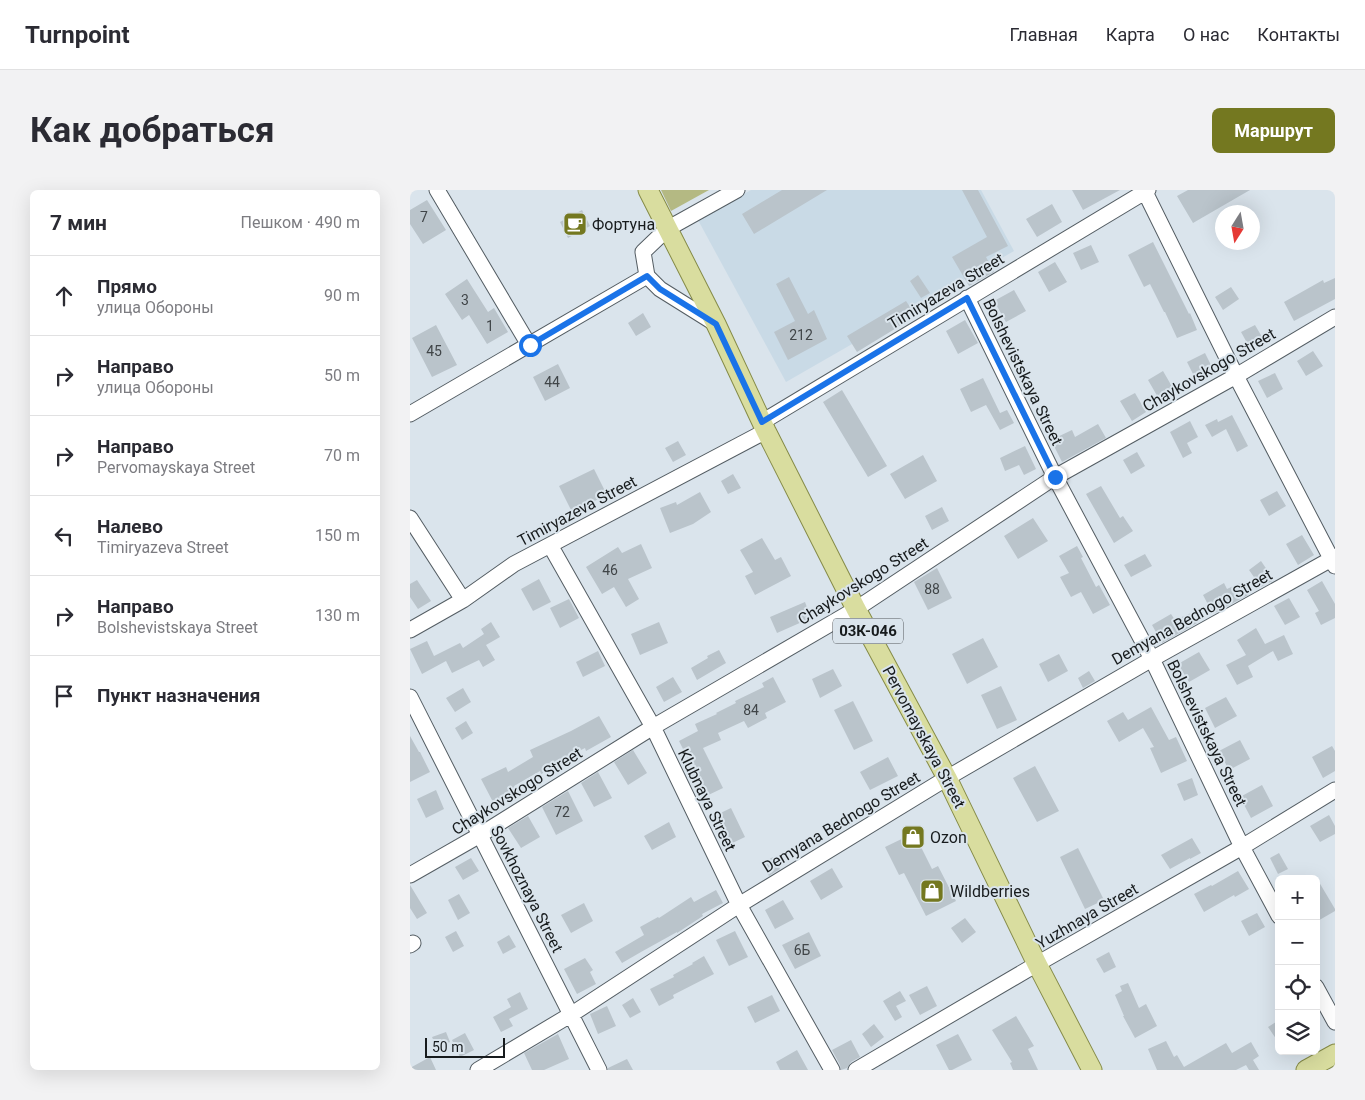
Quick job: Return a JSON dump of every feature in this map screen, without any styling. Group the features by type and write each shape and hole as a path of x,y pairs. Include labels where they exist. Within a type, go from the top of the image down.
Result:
{"main road":[{"name":"Pervomayskaya Street","path":"648,190 856,609 947,778 1037,964 1092,1070"},
{"path":"1306,1070 1335,1054"}],"street":[{"path":"437,190 530,345"},
{"path":"716,324 660,289 647,276 643,252 666,229 736,190"},
{"path":"1147,191 1236,376 1334,561"},
{"name":"Timiryazeva Street","path":"410,630 463,600 514,564 764,426 967,298 1147,191"},
{"path":"410,414 647,276"},
{"name":"Bolshevistskaya Street","path":"967,298 1055,477 1152,659 1242,847 1275,909"},
{"name":"Chaykovskogo Street","path":"410,875 480,835 653,728 856,609 1055,477 1236,376 1335,318"},
{"path":"410,518 463,600"},
{"name":"Klubnaya Street","path":"550,545 653,728 739,905 832,1070"},
{"name":"Demyana Bednogo Street","path":"478,1070 572,1014 739,905 947,778 1152,659 1334,561"},
{"name":"Sovkhoznaya Street","path":"410,697 599,1070"},
{"name":"Yuzhnaya Street","path":"856,1070 1242,847 1335,790"},
{"path":"1320,994 1335,1022"}],"shaded area":[{"path":"751,190 981,190 1014,251 786,382 698,220"}],"green space":[{"path":"661,190 709,190 671,211"}],"building":[{"path":"782,190 827,190 754,234 742,214"},
{"path":"962,190 978,190 1008,246 986,257 994,272 969,286 952,257 987,237"},
{"path":"1072,190 1120,190 1083,210"},
{"path":"1188,190 1250,190 1224,205 1215,205 1215,210 1193,223 1177,196"},
{"path":"427,200 446,230 423,244 410,224 410,210"},
{"path":"1052,204 1062,222 1037,237 1026,219"},
{"name":"Фортуна","path":"582,210 590,226 568,238 560,222"},
{"path":"1153,242 1197,330 1177,338 1150,284 1144,287 1128,255"},
{"path":"1091,245 1099,262 1081,270 1073,253"},
{"path":"1055,262 1067,282 1049,292 1038,272"},
{"path":"918,275 930,293 921,298 910,281"},
{"path":"789,277 808,314 814,310 827,339 788,360 774,332 795,321 776,284"},
{"path":"1335,278 1335,299 1294,321 1284,302 1323,280 1324,283"},
{"path":"467,279 488,312 494,308 508,332 487,344 469,315 462,320 445,294"},
{"path":"1231,287 1239,299 1223,310 1215,297"},
{"path":"1014,290 1026,311 1006,322 994,301"},
{"path":"906,301 916,316 857,352 847,336"},
{"path":"643,313 651,327 636,336 628,323"},
{"path":"965,320 978,343 958,354 946,331"},
{"path":"436,325 457,365 432,377 412,338"},
{"path":"1255,325 1265,342 1251,350 1241,332"},
{"path":"1313,351 1323,366 1306,376 1297,361"},
{"path":"1205,353 1215,373 1197,382 1187,362"},
{"path":"558,364 570,388 545,401 533,377"},
{"path":"1163,371 1174,390 1159,399 1148,380"},
{"path":"1275,373 1283,389 1267,398 1258,381"},
{"path":"983,378 1000,413 1007,410 1014,423 1000,430 986,405 971,412 960,389"},
{"path":"842,390 887,466 868,477 823,402"},
{"path":"1135,393 1146,412 1132,421 1120,401"},
{"path":"1232,415 1248,446 1237,452 1226,429 1212,437 1205,425 1217,419 1218,422"},
{"path":"1190,421 1198,437 1187,443 1192,453 1183,458 1170,432"},
{"path":"1098,424 1106,438 1062,462 1051,440 1072,430 1075,437"},
{"path":"678,441 686,455 673,462 665,448"},
{"path":"1025,446 1036,469 1024,475 1019,465 1005,471 1000,458"},
{"path":"1137,452 1145,466 1131,474 1123,460"},
{"path":"923,455 937,481 905,499 890,474"},
{"path":"594,469 607,495 572,512 559,486"},
{"path":"733,474 741,488 728,494 721,481"},
{"path":"1101,486 1120,518 1123,516 1133,531 1114,543 1086,494"},
{"path":"1277,491 1286,506 1269,516 1260,500"},
{"path":"700,492 711,512 693,524 670,533 660,508 676,502 677,505"},
{"path":"942,507 949,521 932,530 925,516"},
{"path":"1033,518 1048,541 1018,559 1004,536"},
{"path":"1302,535 1314,555 1298,565 1286,544"},
{"path":"762,538 775,560 781,557 791,576 755,595 745,576 753,572 740,550"},
{"path":"641,544 652,568 628,579 639,599 626,607 614,587 602,594 586,567 618,547 622,553"},
{"path":"1077,546 1096,587 1099,585 1110,605 1093,614 1081,592 1071,597 1060,577 1069,573 1059,556"},
{"path":"1145,554 1152,566 1131,577 1124,565"},
{"path":"1261,561 1274,580 1261,587 1249,570"},
{"path":"937,568 952,598 928,610 914,582"},
{"path":"539,579 551,602 533,611 521,589"},
{"path":"417,580 431,601 418,609 410,597 410,584"},
{"path":"1322,581 1335,604 1335,618 1321,625 1315,613 1319,611 1307,590"},
{"path":"1242,582 1248,595 1213,614 1203,595 1224,583 1227,589"},
{"path":"1289,598 1300,617 1285,625 1274,606"},
{"path":"569,599 579,618 560,628 550,608"},
{"path":"805,602 811,618 777,633 770,617"},
{"path":"1191,613 1197,623 1162,643 1152,625 1171,614 1175,620"},
{"path":"491,622 500,637 486,645 495,660 483,667 479,660 452,673 446,661 422,674 410,649 427,641 434,656 460,643 463,648 484,634 481,629"},
{"path":"659,622 668,643 640,655 631,634"},
{"path":"1256,628 1265,644 1284,635 1293,654 1278,661 1273,651 1248,666 1253,677 1237,685 1226,665 1246,655 1237,640"},
{"path":"983,638 998,667 967,684 952,654"},
{"path":"719,650 726,663 697,680 691,668"},
{"path":"598,651 605,666 583,677 576,662"},
{"path":"1199,652 1210,670 1189,682 1178,664"},
{"path":"1059,654 1068,671 1048,682 1039,664"},
{"path":"833,669 842,686 820,698 812,679"},
{"path":"1089,671 1095,681 1083,688 1078,678"},
{"path":"673,677 682,692 664,702 656,687"},
{"path":"773,677 786,702 765,713 767,718 748,728 744,721 718,733 721,740 703,748 723,788 700,799 687,773 693,769 679,741 698,731 695,724 717,714 736,703 735,701 764,687 762,683"},
{"path":"1001,686 1017,720 997,729 981,695"},
{"path":"463,688 471,702 455,712 446,698"},
{"path":"1226,697 1237,716 1215,728 1205,708"},
{"path":"853,701 873,741 854,750 834,710"},
{"path":"1151,707 1169,740 1176,737 1187,761 1161,773 1150,748 1154,747 1143,728 1119,742 1107,721 1123,712 1128,720"},
{"path":"599,716 611,737 586,751 585,748 559,761 561,765 541,774 540,771 514,786 517,791 493,802 481,779 506,767 508,772 533,757 530,750"},
{"path":"466,721 473,733 462,740 455,728"},
{"path":"410,736 430,772 410,782"},
{"path":"1240,740 1250,759 1229,770 1219,751"},
{"path":"1332,746 1335,751 1335,771 1323,778 1312,757"},
{"path":"633,750 647,773 628,785 614,762"},
{"path":"888,757 898,776 870,790 860,772"},
{"path":"1035,766 1059,811 1037,822 1013,778"},
{"path":"598,772 612,798 594,807 581,783"},
{"path":"1192,778 1198,795 1184,801 1177,784"},
{"path":"1262,785 1273,806 1251,818 1240,797"},
{"path":"436,790 444,809 426,818 417,799"},
{"path":"568,791 583,821 556,835 542,807"},
{"path":"731,808 745,837 724,847 710,818"},
{"path":"1329,815 1335,826 1335,834 1320,842 1310,826"},
{"path":"528,816 540,837 521,848 508,828"},
{"path":"669,822 676,837 652,850 644,836"},
{"path":"914,833 932,869 938,866 956,901 926,916 904,873 899,875 885,847"},
{"path":"1192,838 1201,853 1170,869 1161,855"},
{"path":"1078,848 1104,900 1085,909 1060,857"},
{"path":"1279,853 1288,869 1278,874 1270,858"},
{"path":"773,857 780,869 769,876 761,864"},
{"path":"471,858 479,871 463,880 455,867"},
{"path":"832,868 843,887 821,900 810,881"},
{"path":"1238,871 1249,889 1204,912 1194,894"},
{"path":"1320,884 1335,909 1335,911 1320,920"},
{"path":"410,885 427,913 417,919 410,908"},
{"path":"716,890 723,903 702,914 703,916 677,933 622,963 615,952 644,935 640,927 659,918 691,897 694,902"},
{"path":"459,894 470,913 458,920 448,900"},
{"path":"783,900 794,919 775,929 765,910"},
{"path":"584,903 593,921 571,933 561,915"},
{"path":"1257,913 1265,927 1249,936 1241,921"},
{"path":"965,918 976,932 962,943 951,928"},
{"path":"456,931 464,946 453,952 445,937"},
{"path":"735,931 748,957 729,966 716,940"},
{"path":"809,932 821,956 795,969 782,945"},
{"path":"509,935 516,947 503,954 497,942"},
{"path":"1109,952 1116,967 1104,973 1096,959"},
{"path":"704,956 714,974 673,995 674,998 659,1006 650,989 674,977 673,975"},
{"path":"585,958 593,970 590,972 596,984 577,994 564,969"},
{"path":"1128,983 1139,1008 1146,1004 1157,1026 1135,1038 1123,1016 1115,995 1122,991 1120,986"},
{"path":"927,986 937,1006 920,1015 909,995"},
{"path":"900,991 906,1001 896,1006 902,1017 895,1021 883,1001"},
{"path":"520,992 528,1009 509,1019 513,1026 501,1032 493,1017 511,1007 507,999"},
{"path":"772,995 780,1011 755,1023 747,1007"},
{"path":"633,998 641,1012 630,1018 622,1005"},
{"path":"607,1006 616,1026 598,1034 590,1014"},
{"path":"1016,1016 1034,1046 1028,1049 1038,1070 1013,1070 1010,1063 1012,1062 992,1030"},
{"path":"1275,1023 1275,1037 1268,1027"},
{"path":"874,1024 884,1037 871,1047 862,1034"},
{"path":"446,1032 450,1042 437,1048 432,1037"},
{"path":"465,1033 474,1050 460,1057 452,1040"},
{"path":"558,1034 569,1059 544,1070 532,1070 524,1053"},
{"path":"958,1034 972,1060 949,1070 936,1045"},
{"path":"851,1040 860,1057 851,1062 847,1068 841,1070 832,1050"},
{"path":"1166,1041 1174,1057 1177,1055 1184,1067 1226,1043 1232,1053 1251,1042 1259,1056 1253,1060 1259,1070 1249,1070 1246,1065 1236,1070 1157,1070 1148,1049"},
{"path":"797,1050 808,1070 780,1070 776,1062"},
{"path":"430,1057 436,1070 410,1070 410,1068"},
{"path":"627,1059 633,1070 608,1070 608,1068"}],"place":[{"name":"Фортуна","path":"575,224"},
{"name":"Ozon","path":"913,837"},
{"name":"Wildberries","path":"932,891"}],"route":[{"path":"530,345 647,276 660,289 716,324 762,422 967,298 1055,477"}]}
